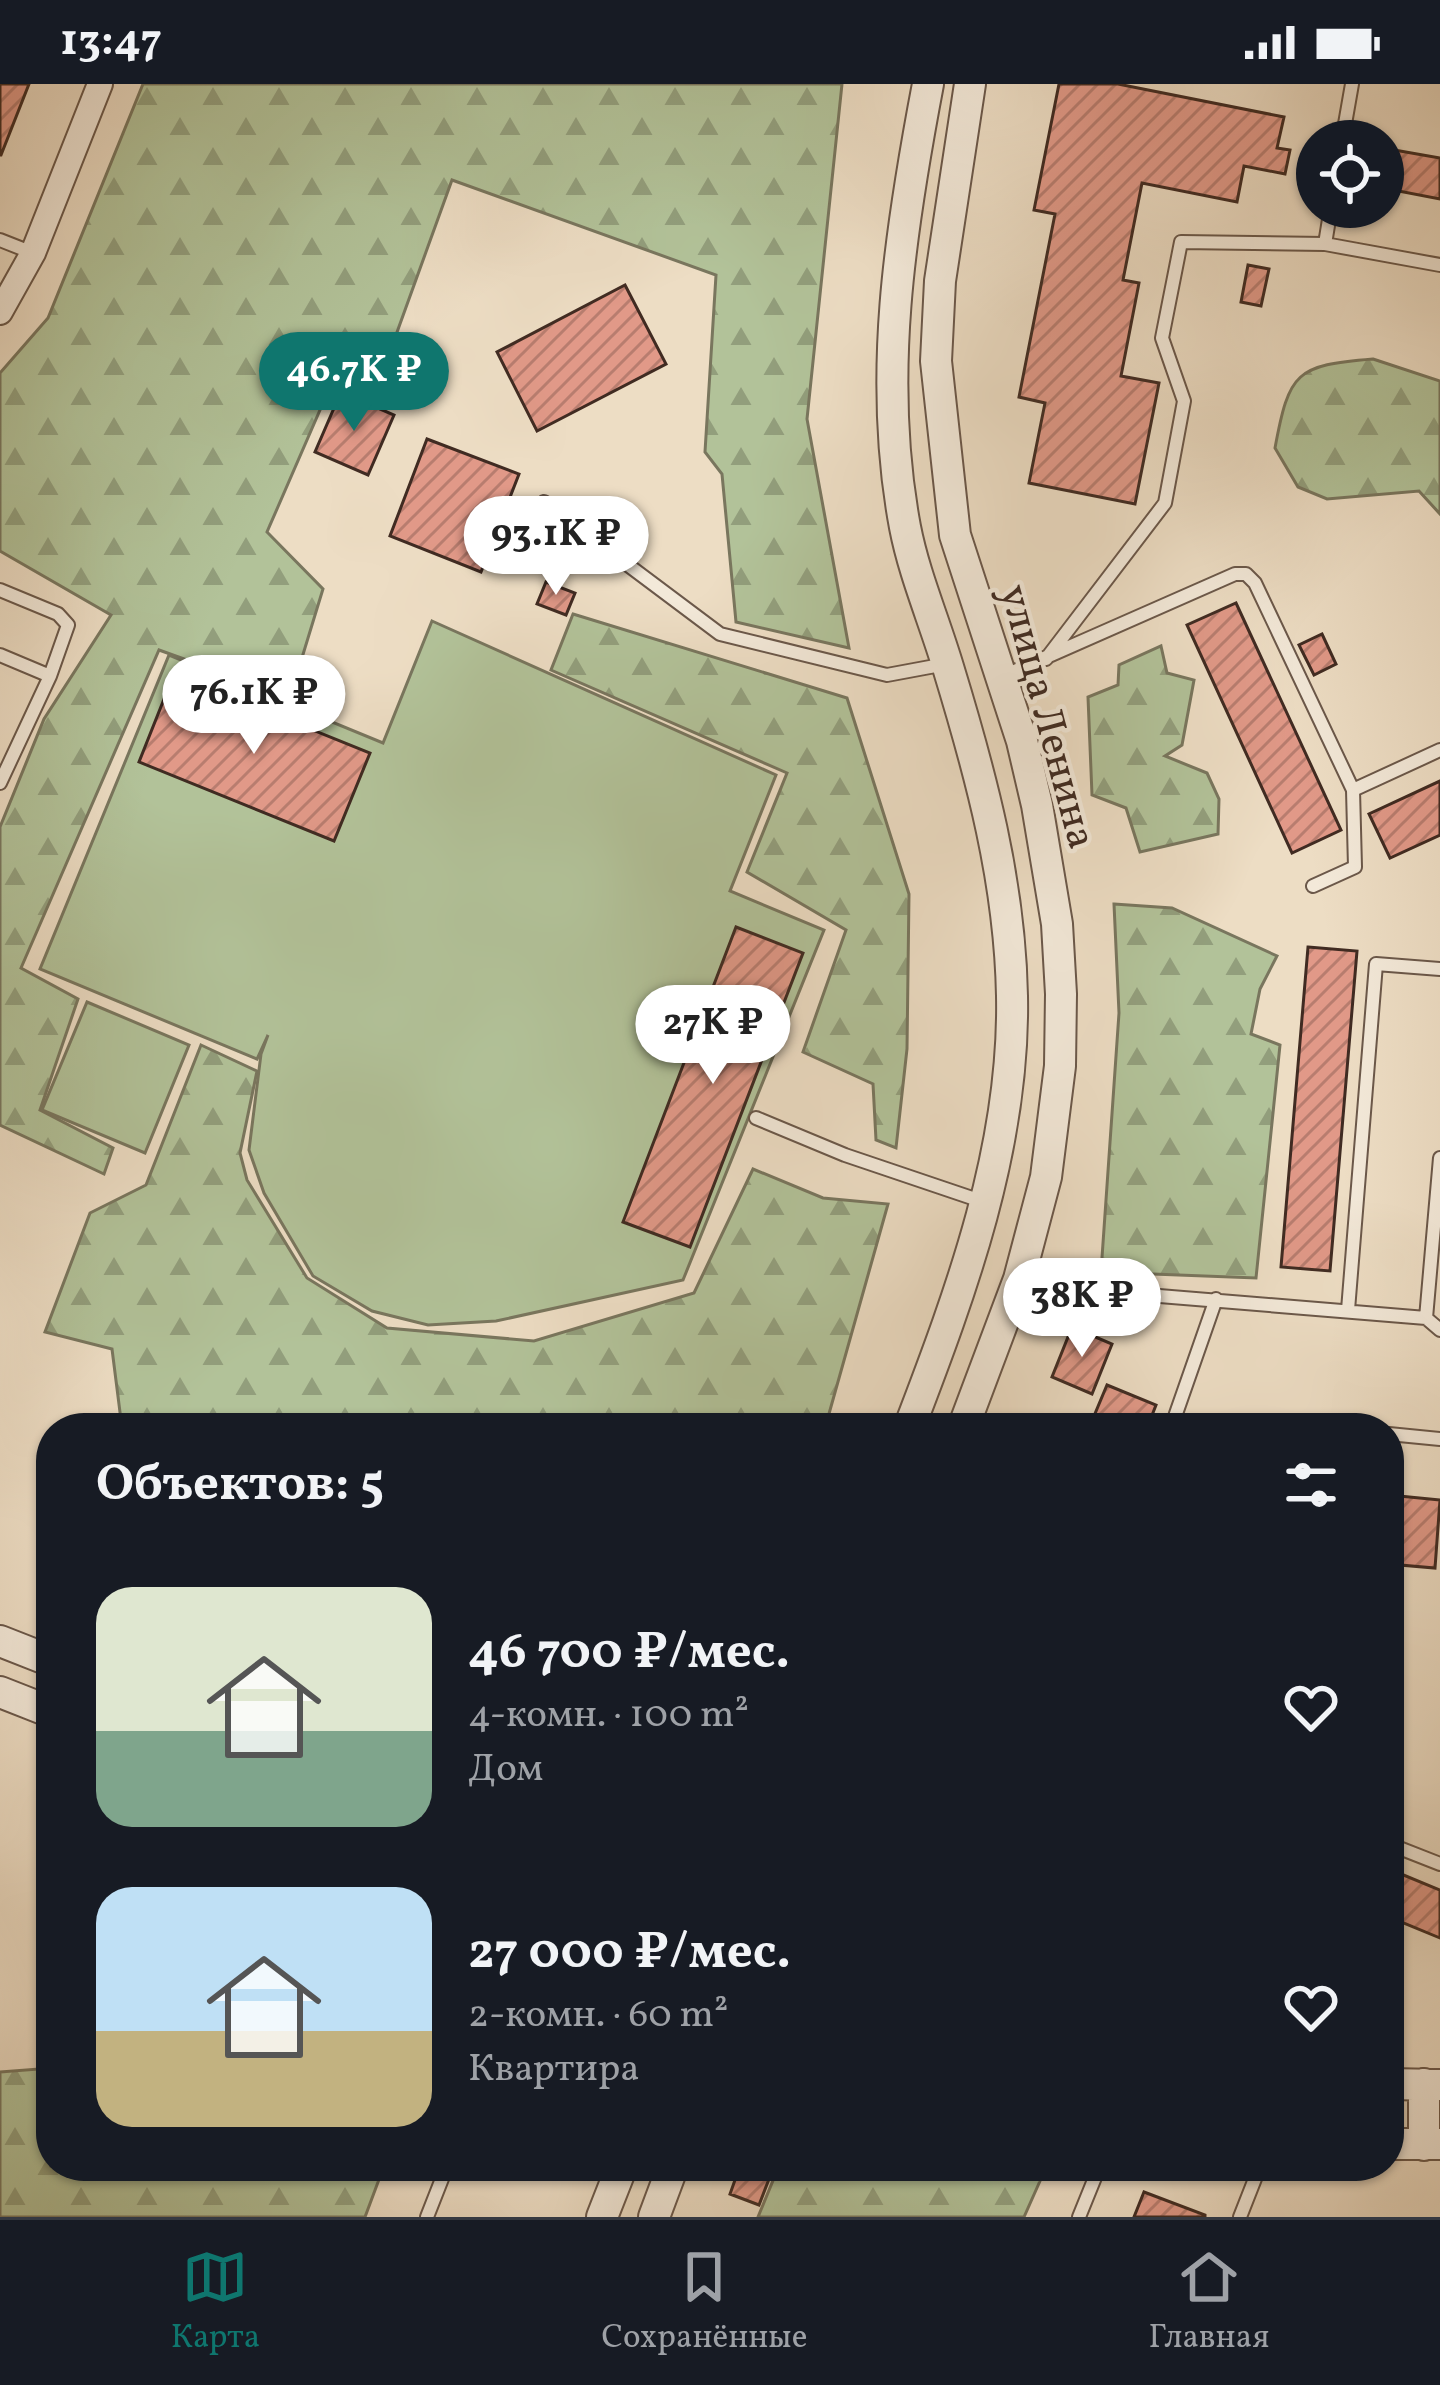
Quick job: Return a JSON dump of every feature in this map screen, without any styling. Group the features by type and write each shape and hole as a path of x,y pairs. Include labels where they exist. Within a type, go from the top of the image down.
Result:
{"street":[{"path":"0,312 33,253 100,84"},
{"name":"улица Ленина","path":"915,1413 954,1310 985,1202 1012,1050 1009,940 990,814 911,548 890,418 891,324 928,84"},
{"name":"улица Ленина","path":"969,1413 1019,1279 1046,1177 1054,1124 1061,994 1048,852 1022,741 955,535 936,361 940,281 970,84"},
{"path":"911,548 955,535"},
{"name":"улица Ленина","path":"923,1393 955,1413"},
{"path":"0,1641 36,1655"},
{"path":"0,1692 36,1706"},
{"path":"1432,2085 1432,2145"},
{"path":"602,2217 616,2181"},
{"path":"654,2217 667,2181"}],"lane":[{"path":"1346,120 1352,84"},
{"path":"1324,244 1327,228"},
{"path":"0,240 33,253"},
{"path":"1046,659 1165,503 1184,401 1162,338 1181,242 1324,244 1440,265"},
{"path":"544,502 721,634 887,675 947,663"},
{"path":"1001,677 1235,574 1246,574 1255,583 1354,790 1355,867 1313,886"},
{"path":"0,590 58,614 68,625 50,676 0,783"},
{"path":"0,655 50,676"},
{"path":"1354,790 1440,751"},
{"path":"1348,1310 1376,964 1440,969"},
{"path":"756,1118 886,1170 985,1202"},
{"path":"1426,1318 1440,1158"},
{"path":"1019,1279 1062,1288 1426,1318 1440,1330"},
{"path":"1176,1413 1216,1299"},
{"path":"1404,1435 1440,1438"},
{"path":"1404,1850 1440,1864"},
{"path":"428,2217 441,2181"},
{"path":"1079,2217 1094,2181"},
{"path":"1240,2217 1254,2181"}],"green space":[{"path":"143,84 842,84 807,419 849,648 736,622 722,474 705,452 716,275 452,180 392,346 340,364 267,532 323,589 290,697 159,650 21,968 78,999 40,1110 113,1148 104,1174 0,1125 0,827 44,719 111,615 0,551 0,373 48,318"},
{"path":"1373,359 1440,381 1440,514 1419,491 1327,499 1298,487 1275,448 1285,403 1300,377 1327,365"},
{"path":"573,614 847,698 909,894 907,1049 896,1148 876,1140 873,1084 803,1052 846,930 747,872 787,773 551,670"},
{"path":"432,621 776,775 730,891 824,930 683,1280 496,1321 428,1325 372,1311 313,1276 264,1193 249,1150 261,1054 268,1035 257,1059 40,969 169,655 383,743"},
{"path":"1161,646 1167,673 1194,680 1182,745 1165,756 1207,773 1219,799 1218,834 1140,852 1126,808 1092,795 1088,697 1118,685 1119,665"},
{"path":"1114,904 1172,908 1277,956 1260,989 1251,1034 1280,1045 1256,1278 1101,1272 1119,1013"},
{"path":"87,1002 189,1045 145,1153 42,1110"},
{"path":"201,1045 257,1071 240,1153 247,1180 307,1278 387,1328 534,1341 694,1293 753,1169 823,1198 888,1204 829,1413 120,1413 112,1349 45,1332 90,1213 146,1185"},
{"path":"36,2069 36,2181 378,2181 365,2217 0,2217 0,2072"},
{"path":"773,2181 1040,2181 1024,2217 758,2217"}],"building":[{"path":"0,84 29,84 1,155 0,155"},
{"path":"1059,84 1118,84 1284,117 1277,148 1290,150 1285,174 1244,166 1237,202 1142,183 1123,280 1139,283 1121,376 1159,383 1135,504 1029,483 1045,403 1019,397 1055,214 1034,210"},
{"path":"1404,152 1440,158 1440,199 1404,192"},
{"path":"1248,265 1269,269 1261,306 1241,302"},
{"path":"625,285 666,364 537,431 497,352"},
{"path":"341,392 394,415 368,475 315,452"},
{"path":"427,439 519,474 481,572 390,536"},
{"path":"546,582 575,593 566,615 537,604"},
{"path":"1236,603 1341,830 1292,853 1187,625"},
{"path":"1322,634 1336,664 1314,675 1299,645"},
{"path":"174,674 370,753 334,841 139,762"},
{"path":"1440,781 1440,835 1390,858 1369,814"},
{"path":"736,927 803,953 690,1247 623,1222"},
{"path":"1308,947 1357,951 1330,1271 1281,1267"},
{"path":"1072,1327 1112,1344 1092,1394 1052,1377"},
{"path":"1107,1385 1156,1405 1153,1413 1095,1413"},
{"path":"1404,1496 1440,1500 1435,1568 1404,1565"},
{"path":"1404,1875 1440,1890 1440,1938 1404,1923"},
{"path":"735,2181 768,2181 759,2205 730,2194"},
{"path":"1144,2192 1205,2215 1205,2217 1134,2217"}]}
